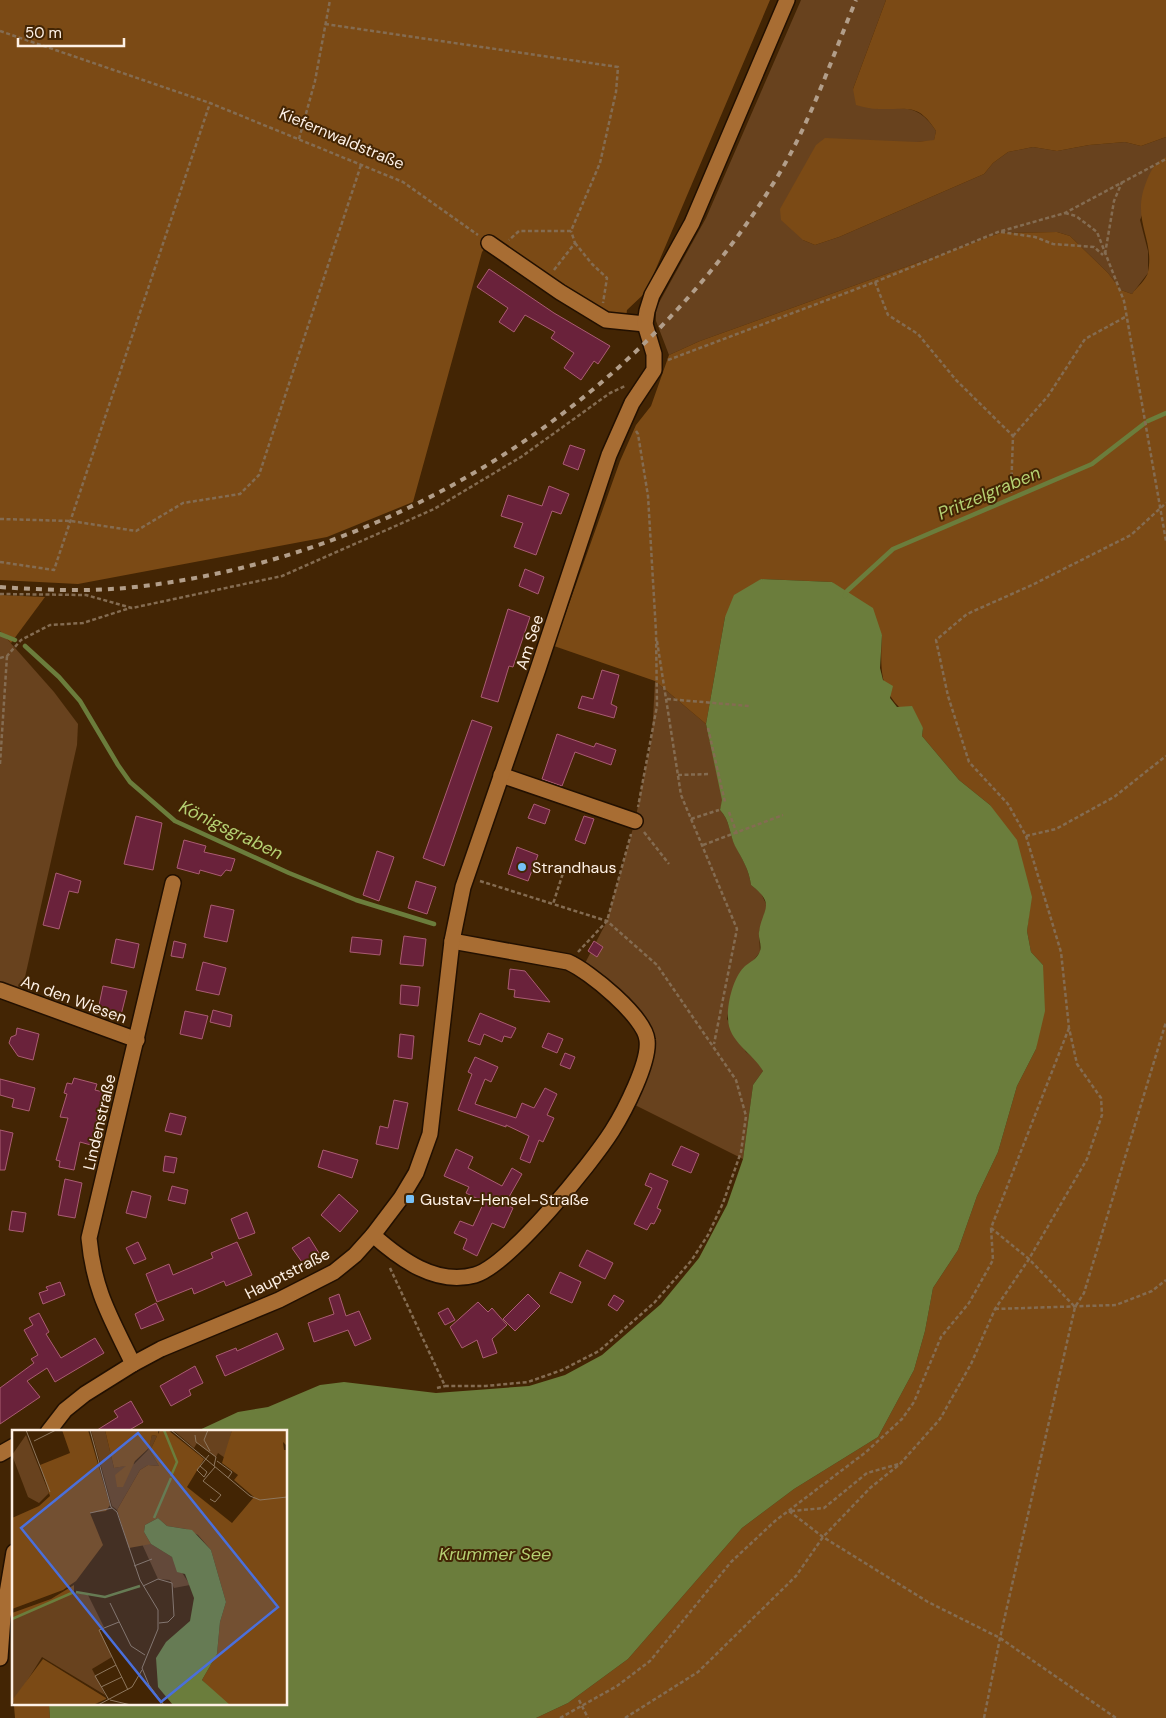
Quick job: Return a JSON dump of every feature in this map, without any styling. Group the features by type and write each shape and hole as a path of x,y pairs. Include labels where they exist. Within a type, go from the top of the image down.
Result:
{"street":[{"path":"654,361 645,324 652,295 696,215 787,0"},
{"path":"494,246 544,282 602,317 613,321 645,324"},
{"name":"Am See","path":"452,941 466,877 608,455 632,404 654,370 654,361"},
{"path":"501,775 635,821"},
{"name":"Lindenstraße","path":"133,1364 98,1290 92,1268 89,1238 173,883"},
{"path":"379,1240 413,1265 434,1274 453,1278 475,1275 492,1266 510,1251 568,1188 613,1129 645,1059 648,1042 645,1031 623,1004 582,969 568,962 452,941"},
{"name":"Hauptstraße","path":"50,1430 65,1410 85,1394 133,1364 161,1349 279,1300 323,1278 379,1240 416,1173 430,1134 452,941"},
{"name":"An den Wiesen","path":"0,990 137,1040"},
{"path":"0,1454 12,1447"},
{"path":"0,1658 3,1617 12,1564"}],"path":[{"path":"299,139 315,81 330,0"},
{"path":"325,24 618,67 616,92 600,164 571,232 574,243 607,278 602,317"},
{"name":"Kiefernwaldstraße","path":"0,31 210,103 402,182 494,246"},
{"path":"0,562 54,570 210,103"},
{"path":"654,361 671,360 681,357 998,232 1065,213 1166,159"},
{"path":"0,519 71,521 136,531 183,503 240,494 259,475 362,165"},
{"path":"1105,256 1114,201 1123,181"},
{"path":"1065,213 1076,216 1097,232 1124,301 1162,507 1166,540"},
{"path":"494,246 519,231 571,232"},
{"path":"998,232 1035,237 1053,244 1094,247 1105,256"},
{"path":"544,282 574,243"},
{"path":"875,282 888,315 918,334 956,380 1013,436"},
{"path":"1011,493 1013,436 1048,396 1085,339 1127,316"},
{"path":"0,764 8,656 21,640 50,625 83,623 132,608 282,576 434,510 521,457 610,393"},
{"path":"568,962 607,921 635,821 657,706 656,632 648,496 638,434 634,429"},
{"path":"625,1718 698,1672 796,1576 823,1537 870,1488 900,1464 940,1419 971,1364 995,1309 1029,1259 1087,1159 1102,1115 1101,1098 1077,1064 1069,1028 1061,952 1026,836 1008,804 969,762 948,696 936,640 967,614 1032,585 1131,534 1166,503"},
{"path":"0,594 86,596 132,608"},
{"path":"656,632 681,795 737,929 714,1044"},
{"path":"0,658 8,656"},
{"path":"667,699 750,706"},
{"path":"708,728 725,802"},
{"path":"1026,836 1056,829 1114,797 1166,756"},
{"path":"678,775 710,774"},
{"path":"691,819 719,810"},
{"path":"729,812 737,834"},
{"path":"702,845 737,834 783,815"},
{"path":"635,821 669,864"},
{"path":"553,904 564,870"},
{"path":"437,1388 444,1386 486,1386 528,1382 562,1370 599,1351 654,1303 691,1262 708,1235 723,1203 741,1152 746,1116 736,1080 714,1044 657,965 607,921 466,877"},
{"path":"984,1718 1000,1638 1075,1307 1084,1293 1166,1022"},
{"path":"560,1718 618,1686 650,1661 731,1562 789,1511 866,1452 902,1419 914,1402 941,1337 968,1303 994,1260 990,1228 1069,1028"},
{"path":"990,1228 1029,1259 1075,1307"},
{"path":"379,1240 444,1386"},
{"path":"995,1309 1116,1305 1152,1291 1166,1280"},
{"path":"789,1511 824,1508 867,1473 900,1464"},
{"path":"789,1511 823,1537 928,1602 1000,1638 1116,1718"},
{"path":"579,1700 588,1718"}],"shaded area":[{"path":"0,0 770,0 646,292 627,310 626,317 594,309 492,239 482,252 413,502 327,537 78,584 0,580"},
{"path":"801,0 886,0 853,89 878,109 904,108 918,113 936,131 934,141 917,142 803,240 815,245 839,237 984,174 993,163 1008,152 1033,147 1057,151 1089,145 1125,142 1141,146 1166,137 1166,157 1140,220 1148,251 1148,273 1132,294 1121,290 1108,273 1070,236 1057,232 1000,233 700,341 669,355 656,321 656,308 706,218"},
{"path":"886,0 1166,0 1166,137 1141,146 1125,142 1089,145 1057,151 1033,147 1008,152 993,163 984,174 839,237 815,245 803,240 781,220 780,209 816,145 825,138 917,142 934,140 936,131 923,115 917,112 905,109 873,109 856,105 853,89"},
{"path":"1166,157 1166,1718 536,1718 568,1703 628,1659 742,1528 794,1489 878,1437 914,1370 925,1331 933,1288 958,1250 977,1196 998,1152 1017,1086 1036,1049 1043,965 1031,952 1027,931 1031,897 990,805 959,780 922,736 923,728 899,707 892,698 886,689 883,678 882,635 832,582 761,579 725,617 706,724 655,681 554,646 620,461 636,425 651,406 669,355 700,341 1000,233 1057,232 1070,236 1108,273 1121,290 1132,294 1148,272 1148,249 1141,206 1142,194 1152,169 1159,161"},
{"path":"0,595 45,597 11,643 0,631"},
{"path":"0,631 54,692 78,724 77,745 21,995 0,988"},
{"path":"655,681 706,724 723,800 720,810 728,822 733,840 747,869 751,885 761,893 767,906 759,932 760,952 753,961 743,968 733,989 727,1019 746,1052 758,1061 763,1071 753,1085 743,1159 627,1101 648,1042 582,969 607,921 635,821 652,737"},
{"path":"14,1706 49,1706 50,1718 15,1718"}],"water":[{"name":"Krummer See","path":"761,579 832,582 873,608 882,635 880,668 883,680 893,686 890,698 897,707 912,706 923,728 922,736 959,780 990,805 1017,840 1032,897 1027,931 1031,952 1043,965 1045,1011 1036,1049 1017,1086 998,1152 977,1196 958,1250 933,1288 925,1331 914,1370 878,1437 794,1489 742,1528 628,1659 568,1703 536,1718 50,1718 49,1706 288,1706 288,1430 199,1430 238,1412 268,1407 320,1385 344,1382 436,1393 529,1386 565,1375 602,1355 661,1304 699,1258 727,1205 743,1159 753,1085 763,1071 736,1041 729,1026 728,1012 732,991 740,972 759,954 761,946 759,932 766,903 759,892 751,885 747,869 733,841 728,822 720,810 722,800 706,724 725,617 734,595"}],"building":[{"path":"489,269 554,313 610,346 598,364 594,361 581,380 564,368 574,353 551,338 555,332 525,315 514,332 499,322 508,308 477,287"},
{"path":"570,445 585,450 578,470 563,464"},
{"path":"549,486 569,494 561,514 552,511 536,555 514,547 523,523 501,516 508,495 542,506"},
{"path":"525,569 544,577 538,594 519,586"},
{"path":"508,609 530,617 513,667 509,666 498,702 481,697"},
{"path":"602,670 619,675 611,704 617,707 614,718 578,708 582,696 593,699"},
{"path":"472,720 492,727 444,866 423,858"},
{"path":"557,734 594,747 596,743 616,750 611,765 575,752 562,786 542,779"},
{"path":"534,804 550,810 545,824 528,818"},
{"path":"136,816 162,823 153,870 124,864"},
{"path":"584,816 594,819 585,844 575,840"},
{"path":"184,840 206,846 204,852 235,859 231,871 226,870 221,876 200,870 199,874 177,868"},
{"path":"517,847 538,855 528,881 508,874"},
{"path":"377,851 394,857 379,901 363,895"},
{"path":"56,873 81,881 78,893 69,891 59,929 43,925"},
{"path":"416,881 436,887 427,914 408,908"},
{"path":"211,905 234,910 227,942 204,937"},
{"path":"404,936 426,939 423,966 400,964"},
{"path":"352,937 382,940 380,955 350,952"},
{"path":"116,939 139,944 134,968 111,963"},
{"path":"174,941 186,944 183,958 171,956"},
{"path":"594,941 603,947 597,957 588,951"},
{"path":"203,962 226,968 219,995 196,990"},
{"path":"510,969 525,971 550,1002 514,997 515,990 508,989"},
{"path":"401,985 420,987 418,1006 400,1004"},
{"path":"103,986 127,991 121,1015 98,1010"},
{"path":"213,1010 232,1015 230,1027 210,1022"},
{"path":"185,1011 208,1016 202,1039 180,1034"},
{"path":"480,1013 516,1028 511,1038 504,1036 502,1042 484,1034 480,1045 468,1041"},
{"path":"17,1028 39,1034 33,1060 18,1056 9,1043 11,1037 16,1035"},
{"path":"548,1033 563,1039 557,1053 542,1047"},
{"path":"400,1034 414,1036 412,1059 398,1057"},
{"path":"565,1053 575,1057 570,1069 560,1065"},
{"path":"475,1057 498,1067 491,1082 485,1079 475,1104 516,1118 522,1103 534,1108 545,1088 557,1094 547,1115 554,1118 543,1142 539,1140 530,1163 520,1159 529,1136 506,1125 506,1127 458,1110 472,1074 468,1072"},
{"path":"74,1078 97,1084 95,1090 103,1092 91,1145 80,1142 74,1170 59,1167 60,1161 56,1160 68,1118 60,1117 67,1094 64,1093 67,1083 72,1084"},
{"path":"0,1079 35,1088 29,1111 12,1107 14,1099 0,1095"},
{"path":"394,1100 408,1103 398,1149 376,1144 380,1126 388,1128"},
{"path":"170,1113 186,1117 181,1135 165,1131"},
{"path":"0,1130 13,1133 5,1170 0,1170"},
{"path":"681,1146 699,1154 691,1173 672,1165"},
{"path":"456,1149 473,1157 468,1168 502,1186 512,1168 522,1174 505,1204 513,1208 504,1228 492,1223 477,1256 463,1249 467,1239 454,1233 460,1221 473,1226 484,1202 466,1193 469,1187 444,1176"},
{"path":"323,1150 358,1160 352,1178 318,1167"},
{"path":"165,1156 177,1158 174,1173 163,1171"},
{"path":"650,1173 668,1181 657,1208 661,1210 654,1224 651,1223 647,1230 634,1224 652,1188 645,1185"},
{"path":"65,1179 82,1183 75,1218 58,1215"},
{"path":"172,1186 188,1190 185,1204 168,1200"},
{"path":"132,1191 151,1196 146,1218 126,1213"},
{"path":"339,1194 358,1211 340,1232 321,1215"},
{"path":"12,1211 26,1213 23,1232 9,1230"},
{"path":"247,1212 255,1233 239,1239 231,1219"},
{"path":"309,1237 319,1253 304,1265 292,1248"},
{"path":"138,1242 146,1259 134,1264 126,1248"},
{"path":"237,1242 252,1275 226,1286 224,1281 194,1294 192,1288 157,1302 146,1274 169,1264 173,1275 213,1258 211,1253"},
{"path":"587,1250 613,1263 605,1279 579,1266"},
{"path":"560,1272 581,1282 572,1303 550,1293"},
{"path":"60,1282 65,1295 43,1304 39,1293 48,1290 46,1287"},
{"path":"339,1294 346,1316 359,1311 371,1339 355,1346 348,1330 314,1342 308,1323 334,1314 329,1298"},
{"path":"528,1294 540,1306 515,1331 503,1319"},
{"path":"614,1295 624,1301 617,1311 608,1305"},
{"path":"478,1302 488,1312 492,1308 507,1325 492,1339 497,1353 483,1358 477,1340 462,1348 450,1327"},
{"path":"156,1303 164,1320 141,1329 135,1314"},
{"path":"448,1308 455,1320 445,1325 438,1313"},
{"path":"39,1313 49,1332 46,1334 61,1358 95,1338 104,1353 55,1382 47,1368 27,1381 40,1397 0,1424 0,1388 34,1363 31,1359 38,1355 24,1330 33,1325 29,1318"},
{"path":"277,1333 284,1349 225,1376 216,1356 236,1348 237,1351"},
{"path":"195,1366 203,1383 189,1390 191,1395 171,1406 160,1386"},
{"path":"131,1401 143,1422 129,1430 97,1430 118,1417 114,1411"}],"waterway":[{"name":"Pritzelgraben","path":"1148,421 1166,413"},
{"name":"Pritzelgraben","path":"845,596 847,591 893,549 1092,464 1145,423"},
{"name":"Königsgraben","path":"0,634 15,640"},
{"name":"Königsgraben","path":"25,646 59,677 80,701 130,782 175,821 289,873 356,900 434,924"}],"railway":[{"path":"0,587 68,590 118,589 232,570 326,542 416,504 502,456 582,398 655,333 720,259 776,179 788,158 810,114 856,0"}],"place":[{"name":"Strandhaus","path":"522,867"},
{"name":"Gustav-Hensel-Straße","path":"410,1199"}]}
